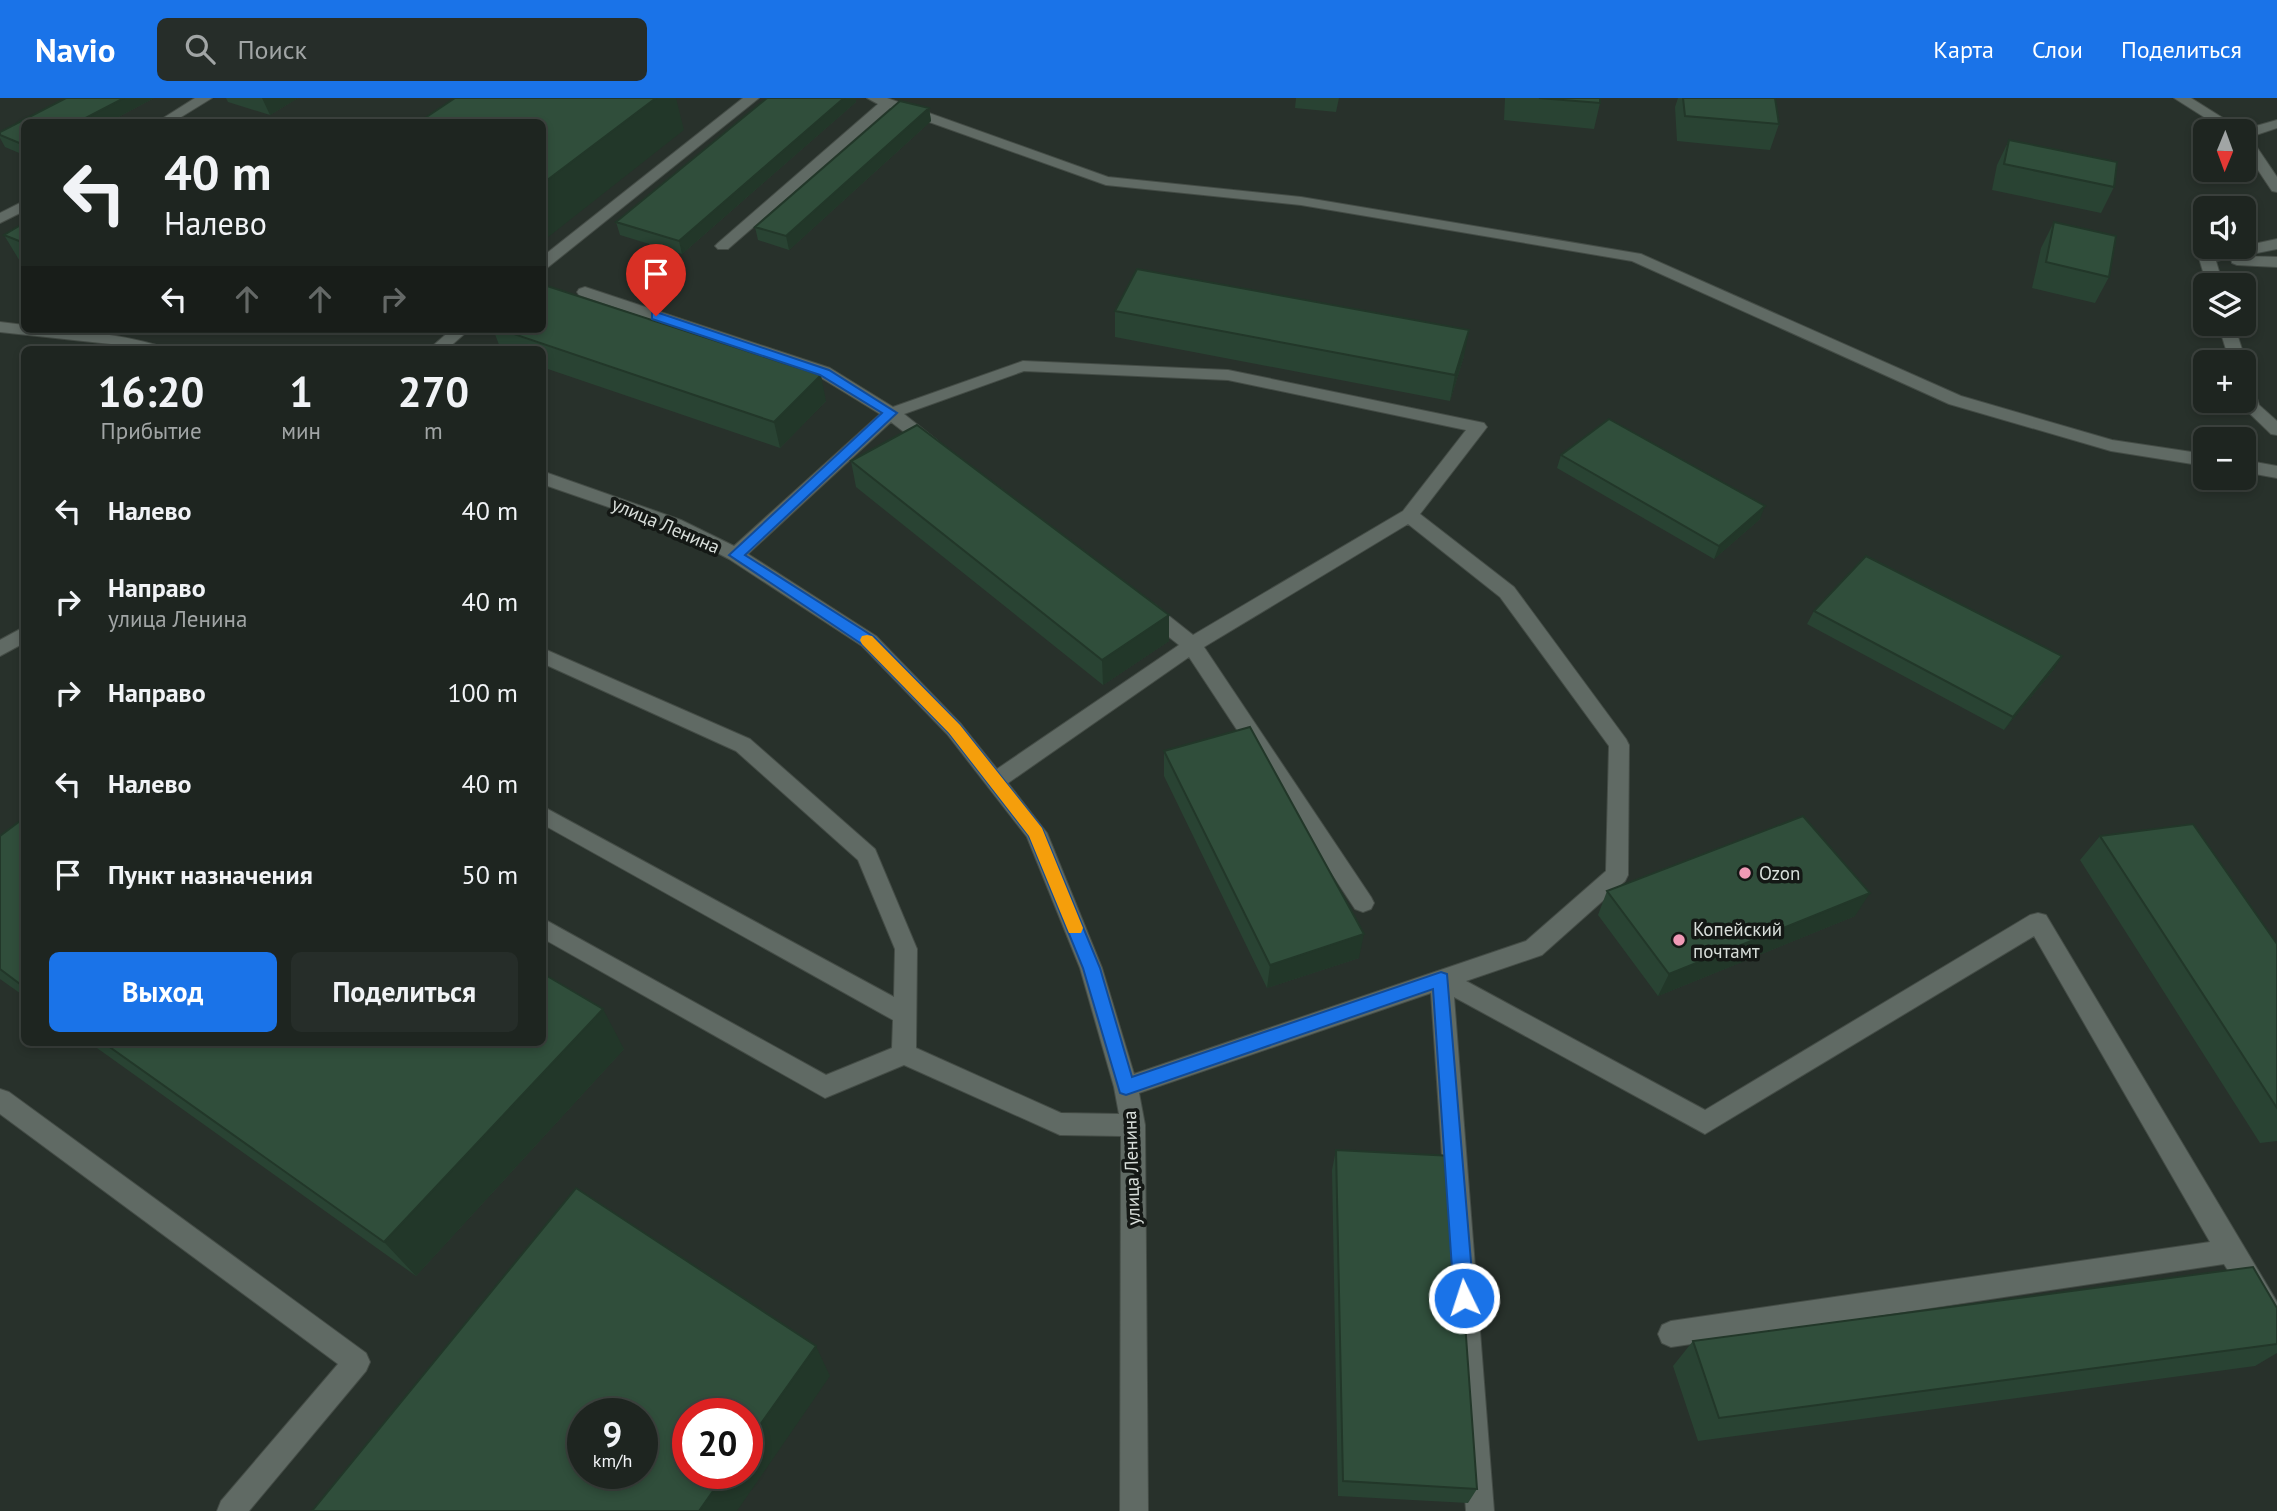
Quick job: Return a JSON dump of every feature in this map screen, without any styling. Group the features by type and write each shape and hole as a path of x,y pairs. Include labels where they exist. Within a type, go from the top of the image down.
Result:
{"street":[{"path":"169,119 205,98"},
{"path":"546,262 752,98"},
{"path":"2181,98 2215,119"},
{"path":"723,246 881,100 1106,181 1301,201 1636,257 1955,400 2111,445 2193,458"},
{"path":"2256,132 2277,124"},
{"path":"2256,154 2277,188"},
{"path":"0,219 21,207"},
{"path":"2256,248 2277,244"},
{"path":"2224,259 2277,262"},
{"path":"585,292 824,372 891,413 944,454"},
{"path":"0,327 21,329"},
{"path":"56,333 122,340 141,346"},
{"path":"441,346 457,333"},
{"path":"736,555 891,413 1023,366 1228,374 1478,427 1409,515 1192,645 995,781"},
{"path":"2256,411 2277,430"},
{"path":"2256,468 2277,472"},
{"name":"улица Ленина","path":"546,478 674,524 736,555 869,641 954,729 1036,833 1091,968 1126,1087 1133,1125 1134,1511"},
{"path":"1126,1087 1534,948 1617,875 1619,745 1507,592 1409,515"},
{"path":"1128,595 1192,645 1363,903"},
{"path":"0,649 21,636"},
{"path":"546,657 743,746 867,855 906,948 904,1055"},
{"path":"546,816 904,1014"},
{"path":"1441,979 1705,1123 2038,922 2230,1251 2277,1326"},
{"path":"546,929 825,1087 904,1055 1060,1124 1133,1125"},
{"path":"1441,979 1480,1511"},
{"path":"0,1100 357,1362 231,1511"},
{"path":"1671,1334 2230,1251"}],"building":[{"path":"66,98 124,98 84,119 25,119"},
{"path":"455,98 656,98 546,181 546,119 424,119"},
{"path":"767,98 844,98 679,241 616,222"},
{"path":"1539,98 1600,98 1600,103"},
{"path":"1683,98 1775,98 1779,124 1685,116"},
{"path":"900,101 929,108 786,236 755,227"},
{"path":"21,121 21,144 0,135 0,132"},
{"path":"2009,140 2117,162 2114,187 2004,164"},
{"path":"2054,222 2116,236 2109,277 2046,262"},
{"path":"21,225 21,242 4,235"},
{"path":"1137,269 1469,330 1455,375 1115,311"},
{"path":"546,286 821,375 774,422 511,333 546,333"},
{"path":"1609,419 1765,506 1719,546 1561,455"},
{"path":"917,425 1169,615 1102,660 851,461"},
{"path":"1866,556 2062,656 2013,717 1814,611"},
{"path":"1250,727 1364,934 1270,965 1164,751"},
{"path":"1803,816 1870,893 1669,974 1607,891"},
{"path":"21,820 21,985 0,969 0,836"},
{"path":"2193,824 2277,944 2277,1108 2100,836"},
{"path":"546,975 603,1009 384,1242 108,1046 546,1046"},
{"path":"1336,1150 1453,1156 1477,1489 1343,1481"},
{"path":"576,1188 816,1346 763,1421 763,1398 672,1398 672,1489 714,1489 699,1511 312,1511"},
{"path":"2253,1267 2277,1308 2277,1344 1719,1418 1693,1341"}],"slow traffic":[{"path":"867,640 954,729 1036,833 1075,928"}],"place":[{"name":"Ozon","path":"1745,873"},
{"name":"Копейский почтамт","path":"1679,940"}],"route":[{"path":"656,316 824,372 891,413 736,555 869,641 954,729 1036,833 1091,968 1126,1087 1441,979 1464,1298"}]}
